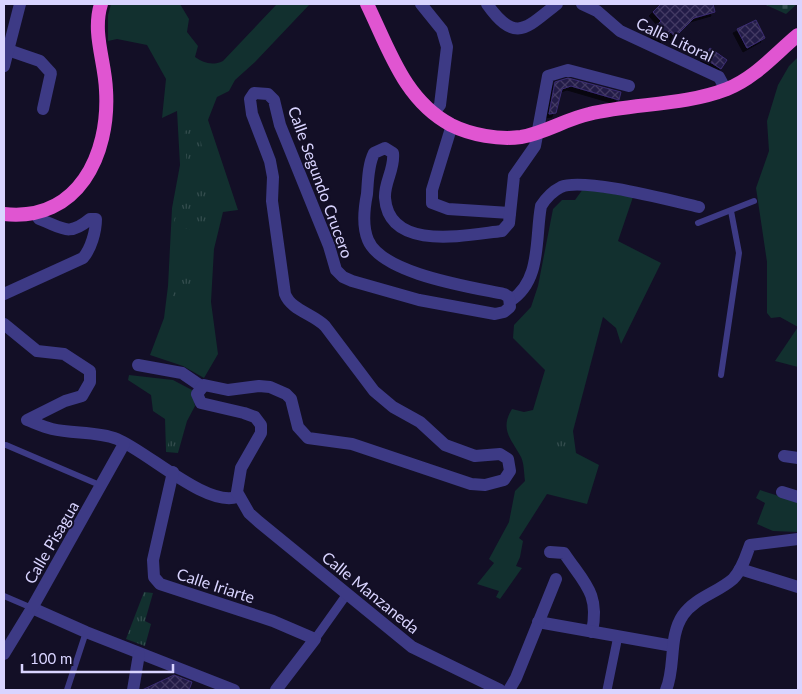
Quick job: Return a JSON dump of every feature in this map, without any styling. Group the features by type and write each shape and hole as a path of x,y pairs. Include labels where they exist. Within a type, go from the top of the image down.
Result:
{"highway":[{"path":"4,214 36,214 50,210 76,190 95,161 100,150 107,92 98,26 102,4"},
{"path":"367,4 406,86 434,114 452,125 485,136 522,137 568,119 590,113 682,100 726,90 755,73 798,35"}],"street":[{"path":"4,66 20,4"},
{"path":"421,4 442,30 447,47 440,105 434,114"},
{"path":"487,4 502,22 520,28 530,26 557,4"},
{"name":"Calle Litoral","path":"582,4 597,11 620,31 719,77 726,90"},
{"path":"8,50 40,61 51,73 43,109"},
{"name":"Calle Segundo Crucero","path":"201,386 210,384 228,390 259,386 270,387 286,394 291,399 298,427 308,438 352,444 471,484 496,483 504,480 510,471 509,462 503,455 475,456 445,445 420,422 383,400 325,326 314,316 289,302 285,294 272,201 273,177 270,161 250,102 254,93 268,94 274,100 280,125 328,246 331,261 342,276 419,300 495,314 504,312 510,307 510,301 504,294 440,280 406,270 374,250 368,240 365,226 366,200 372,157 378,149 392,150 393,163 385,188 386,209 391,220 404,229 439,237 502,231 507,228 514,176 534,146 548,76 568,70 629,86"},
{"path":"452,125 432,190 432,203 448,209 510,213"},
{"path":"510,301 519,296 528,281 534,264 541,206 546,199 561,187 570,185 602,187 699,207"},
{"path":"4,294 83,258 95,232 96,219 90,219 82,228 70,230 39,219 36,214"},
{"path":"4,324 37,351 64,354 90,371 90,382 82,396 58,404 27,420 52,429 116,439 174,472 196,490 226,499 238,497 237,483 241,468 261,433 261,425 255,417 201,404 197,394 201,386 182,373 138,365"},
{"name":"Calle Pisagua","path":"4,654 102,486 124,444"},
{"path":"784,456 798,458"},
{"name":"Calle Iriarte","path":"174,472 154,560 154,577 160,584 273,621 315,639"},
{"path":"782,492 798,497"},
{"name":"Calle Manzaneda","path":"238,497 249,513 259,522 412,647 500,690"},
{"path":"666,690 673,646 682,617 689,607 732,579 740,569 750,545 798,539"},
{"path":"550,552 564,553 592,594 596,612 592,632"},
{"path":"740,569 798,587"},
{"path":"509,690 516,678 556,579"},
{"path":"276,690 347,594"},
{"path":"32,608 139,654 234,690"},
{"path":"538,622 673,646"},
{"path":"607,690 618,636"},
{"path":"133,690 139,654"}],"lane":[{"path":"698,223 754,201"},
{"path":"721,375 738,253 731,211"},
{"path":"6,444 102,486"},
{"path":"4,596 32,608"},
{"path":"67,690 86,632"}],"green space":[{"path":"111,4 180,4 189,19 187,32 198,46 195,57 212,64 223,61 277,4 310,4 255,62 235,80 229,91 217,97 208,120 238,210 223,212 214,249 211,302 218,354 204,378 183,366 150,355 164,318 168,286 172,208 180,165 177,111 162,118 166,79 147,45 117,39 108,41 108,15"},
{"path":"764,4 797,4 786,14"},
{"path":"798,57 798,327 780,317 771,318 767,313 767,262 756,188 769,151 767,121 778,85 789,66"},
{"path":"198,128 202,147 212,164 187,166 184,131"},
{"path":"182,185 214,192 205,233 173,226"},
{"path":"583,189 633,197 618,241 661,263 621,344 616,328 603,317 573,431 576,453 599,465 587,504 547,494 519,538 523,541 516,566 522,568 500,599 496,597 499,591 477,584 494,563 489,559 509,522 515,491 525,481 522,459 508,434 508,416 512,409 524,412 533,410 545,370 513,338 514,325 531,307 538,286 553,209 562,200 575,200"},
{"path":"178,259 190,264 197,302 173,296"},
{"path":"798,327 798,367 775,361"},
{"path":"129,375 173,380 192,390 195,406 187,421 178,453 166,452 165,419 153,411 151,395 128,380"},
{"path":"168,431 183,433 177,451 168,450"},
{"path":"557,432 570,434 572,453 552,447"},
{"path":"760,490 798,502 798,532 773,531 757,524 765,503 756,498"},
{"path":"144,592 153,593 145,621 151,624 145,646 126,639"}],"building":[{"path":"661,4 713,4 715,12 694,18 675,37 671,32 662,41 652,31 661,21 653,12"},
{"path":"756,20 765,38 747,48 737,29"},
{"path":"710,48 727,60 721,69 704,58"},
{"path":"568,78 621,92 619,100 571,86 562,89 556,113 549,114 555,82"},
{"path":"174,675 192,682 189,690 142,690"}]}
